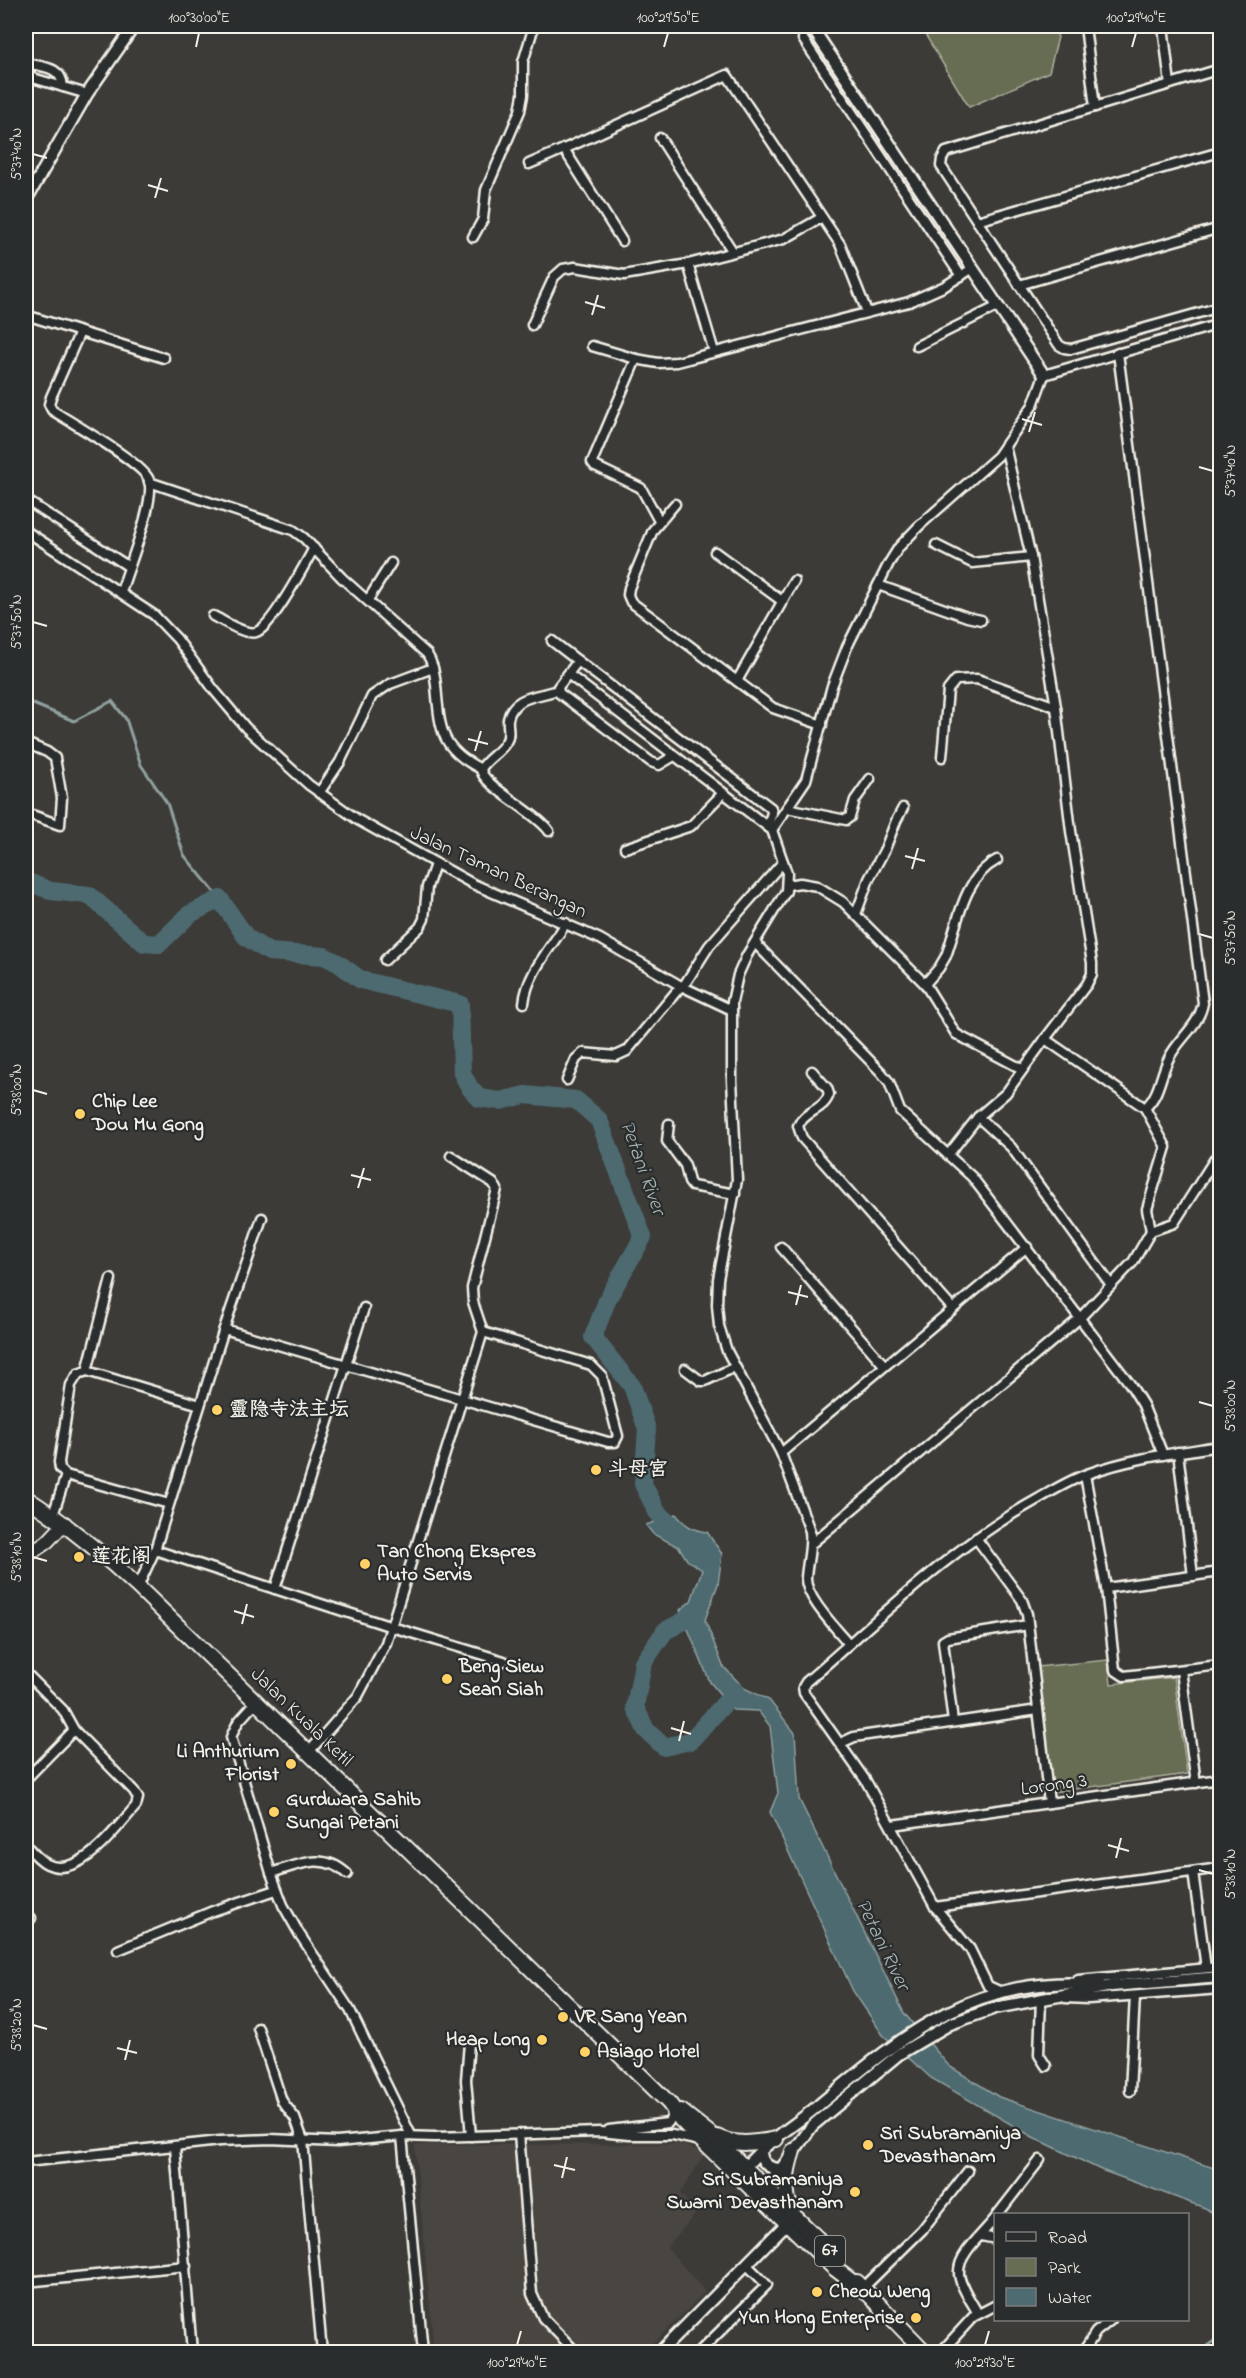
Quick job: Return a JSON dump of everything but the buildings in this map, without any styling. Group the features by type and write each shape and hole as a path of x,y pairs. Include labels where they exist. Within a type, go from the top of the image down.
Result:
{"main road":[{"name":"Jalan Kuala Ketil","path":"26,1498 59,1519 95,1547 138,1587 669,2103 741,2170 791,2220 834,2268 862,2289 925,2352"},
{"path":"26,1556 47,1542 59,1519"},
{"path":"706,2137 738,2143 757,2143 776,2139"},
{"path":"791,2220 786,2184 793,2151"}],"street":[{"path":"26,200 87,94 134,26"},
{"path":"473,237 483,219 486,190 520,111 523,95 523,62 534,26"},
{"path":"811,26 1044,375"},
{"path":"1085,26 1095,107"},
{"path":"1162,26 1170,84"},
{"path":"803,39 961,276"},
{"path":"26,63 58,72 63,78 63,87"},
{"path":"1221,69 946,152 941,166 1059,345 1064,348 1071,349 1221,307"},
{"path":"529,164 727,75 840,244 867,312"},
{"path":"26,76 87,94"},
{"path":"660,138 733,252"},
{"path":"564,149 622,241"},
{"path":"977,220 1221,152"},
{"path":"532,325 554,277 562,270 575,267 624,275 688,264 784,239 821,218"},
{"path":"1019,285 1221,228"},
{"path":"688,264 714,352"},
{"path":"592,346 636,359 667,363 928,295 973,268"},
{"path":"917,346 998,306"},
{"path":"26,315 164,358"},
{"path":"1044,375 1221,324"},
{"path":"80,332 51,397 52,410 139,467 149,482 148,504 121,592"},
{"path":"1118,353 1203,1003 1197,1022 1174,1048 1156,1095 1145,1108"},
{"path":"636,359 592,462 595,466 641,488 659,521"},
{"path":"770,829 806,780 832,686 847,647 889,563 919,526 991,464 1033,405 1044,375"},
{"path":"948,1155 978,1117 1006,1093 1087,984 1092,974 1056,707 1031,557 1005,446"},
{"path":"149,482 293,530 314,548 342,578 427,654 433,668 439,717 451,750 481,769 484,780 534,815 549,831"},
{"path":"26,500 129,567"},
{"path":"675,504 659,521 648,538 628,588 631,602 773,708 822,725"},
{"name":"Jalan Taman Berangan","path":"26,531 121,592 166,627 228,707 267,748 319,793 381,835 435,864 490,892 600,939 682,986 732,1010"},
{"path":"936,545 972,563 1031,557"},
{"path":"213,616 247,631 256,632 262,628 283,602 314,548"},
{"path":"715,552 783,601"},
{"path":"368,600 391,563"},
{"path":"737,681 794,580"},
{"path":"878,585 981,620"},
{"path":"552,641 771,808 770,829 783,862 788,885 783,898 738,975 732,1010 732,1080 737,1159 735,1194 718,1279 717,1305 719,1326 735,1367 781,1454 810,1531 811,1544 806,1578 809,1592 849,1644"},
{"path":"481,769 505,745 509,731 509,717 513,707 529,697 557,690 578,661"},
{"path":"319,793 340,762 372,696 390,684 433,668"},
{"path":"568,674 770,829"},
{"path":"942,757 947,694 950,686 956,680 976,679 1056,707"},
{"path":"557,690 651,762 659,765 674,756"},
{"path":"26,743 47,752 55,758 58,765 62,798 60,825 26,813"},
{"path":"787,808 846,820 850,817 855,800 870,779"},
{"path":"625,848 691,826 723,793"},
{"path":"856,914 869,879 903,808"},
{"path":"925,984 939,968 945,956 972,882 981,871 997,860"},
{"path":"567,1080 576,1059 583,1053 616,1056 627,1051 682,986 709,946 783,862"},
{"path":"385,960 420,927 424,919 427,887 435,864"},
{"path":"788,885 800,882 829,891 856,914 925,984 956,1034 1022,1069"},
{"path":"524,1002 525,990 530,979 566,923"},
{"path":"755,943 881,1072 889,1082 900,1112 907,1120 980,1186 1130,1384 1143,1406 1163,1455"},
{"path":"1045,1039 1145,1108 1166,1147 1149,1198 1147,1216 1151,1231"},
{"path":"812,1071 830,1094 824,1103 805,1114 800,1120 798,1126 802,1138 952,1308"},
{"path":"978,1117 1011,1147 1111,1285"},
{"path":"669,1124 667,1141 685,1165 692,1186 735,1194"},
{"path":"811,1544 1080,1317 1132,1262 1151,1231 1174,1222 1221,1150"},
{"path":"308,1753 358,1696 392,1627 483,1332 472,1302 472,1288 497,1189 493,1183 451,1156"},
{"path":"138,1587 155,1550 224,1329 262,1218"},
{"path":"781,1247 884,1365"},
{"path":"781,1454 952,1308 1027,1248"},
{"path":"87,1371 111,1279"},
{"path":"275,1589 364,1308"},
{"path":"224,1329 608,1442 615,1442 618,1436 602,1376 598,1370 591,1365 483,1332"},
{"path":"685,1369 705,1381 735,1367"},
{"path":"169,1504 66,1475 60,1469 59,1462 71,1385 78,1374 87,1371 200,1405"},
{"path":"1001,1992 988,1986 970,1949 934,1907 892,1825 841,1743 804,1693 803,1687 892,1606 976,1538 1022,1508 1085,1475 1132,1460 1221,1446"},
{"path":"1178,1452 1193,1576"},
{"path":"59,1519 66,1475"},
{"path":"1085,1475 1106,1588 1115,1670 1124,1676 1221,1665"},
{"path":"976,1538 1022,1600 1028,1625 1049,1803"},
{"path":"155,1550 504,1661"},
{"path":"1106,1588 1221,1572"},
{"path":"953,1722 942,1645 944,1641 948,1638 1028,1625"},
{"path":"1181,1670 1196,1783"},
{"path":"26,1673 63,1710 74,1730 134,1791 138,1798 136,1806 90,1855 71,1866 63,1867 46,1863 26,1845"},
{"path":"256,1702 238,1722 231,1737 276,1890 300,1935 350,2010 407,2135 423,2352"},
{"path":"841,1743 854,1737 1038,1710"},
{"path":"26,1779 74,1730"},
{"name":"Lorong 3","path":"892,1825 1221,1779"},
{"path":"271,1873 315,1861 326,1861 339,1866 347,1874"},
{"path":"934,1907 1221,1868"},
{"path":"1193,1872 1206,1968"},
{"path":"118,1950 213,1911 276,1890"},
{"path":"741,2170 776,2139 899,2054 969,2001 1001,1992 1066,1982 1221,1967"},
{"path":"947,2019 1112,1986 1221,1977"},
{"path":"1066,1982 1112,1986"},
{"path":"1056,1996 1088,1999 1221,1989"},
{"path":"1130,2091 1135,1996"},
{"path":"1041,1999 1039,2055 1046,2066"},
{"path":"258,2028 282,2101 295,2118 303,2140 322,2352"},
{"path":"469,2043 466,2080 471,2136"},
{"path":"761,2190 781,2169 808,2130 834,2100"},
{"path":"600,2132 631,2126 668,2123 672,2117 669,2103"},
{"path":"26,2162 270,2139 337,2142 407,2135 435,2137 600,2132 706,2137"},
{"path":"519,2134 532,2294 543,2318 576,2352"},
{"path":"175,2147 192,2352"},
{"path":"761,2151 766,2165 781,2169"},
{"path":"999,2213 1040,2160"},
{"path":"862,2289 922,2230 968,2171"},
{"path":"660,2352 791,2220"},
{"path":"978,2314 960,2278 959,2271 968,2249 994,2220"},
{"path":"981,2236 994,2239"},
{"path":"699,2352 767,2284 747,2265"},
{"path":"26,2282 186,2266"},
{"path":"941,2352 978,2314 994,2306"},
{"path":"1083,2352 1096,2332 1109,2321"}],"shaded area":[{"path":"681,2144 705,2153 680,2194 698,2211 667,2247 705,2292 644,2352 434,2352 415,2145"}],"green space":[{"path":"920,26 1053,26 1058,37 1049,72 969,107"},
{"path":"1108,1660 1111,1684 1174,1677 1187,1774 1053,1792 1037,1667"}],"water":[{"name":"Petani River","path":"676,1514 690,1527 707,1532 722,1554 718,1584 705,1620 723,1666 744,1688 769,1700 795,1733 799,1799 904,2013 949,2066 999,2097 1220,2170 1220,2218 1205,2208 1101,2170 1033,2137 931,2078 883,2035 853,1991 770,1812 778,1793 770,1726 758,1711 733,1710 710,1682 680,1610 691,1601 702,1570 687,1560 679,1547 653,1534 646,1525"}],"waterway":[{"path":"26,701 74,721 112,701 126,719 141,765 167,803 184,855 220,899"},
{"name":"Petani River","path":"26,881 51,891 89,895 144,943 159,944 190,914 220,899 246,937 269,952 324,956 361,980 460,1004 462,1073 470,1088 479,1098 500,1101 525,1095 576,1100 599,1120 643,1237 608,1298 593,1337 632,1386 647,1429 643,1484 657,1512 682,1534"},
{"name":"Petani River","path":"695,1615 665,1631 643,1663 635,1707 646,1730 664,1747 690,1741 736,1691"},
{"path":"1201,2352 1220,2336"}],"place":[{"name":"Chip Lee Dou Mu Gong","path":"80,1114"},
{"name":"靈隐寺法主坛","path":"217,1410"},
{"name":"斗母宫","path":"596,1470"},
{"name":"莲花阁","path":"79,1557"},
{"name":"Tan Chong Ekspres Auto Servis","path":"365,1564"},
{"name":"Beng Siew Sean Siah","path":"447,1679"},
{"name":"Li Anthurium Florist","path":"291,1764"},
{"name":"Gurdwara Sahib Sungai Petani","path":"274,1812"},
{"name":"VR Sang Yean","path":"563,2017"},
{"name":"Heap Long","path":"542,2040"},
{"name":"Asiago Hotel","path":"585,2052"},
{"name":"Sri Subramaniya Devasthanam","path":"868,2145"},
{"name":"Sri Subramaniya Swami Devasthanam","path":"855,2192"},
{"name":"Cheow Weng","path":"817,2292"},
{"name":"Yun Hong Enterprise","path":"916,2318"}]}
